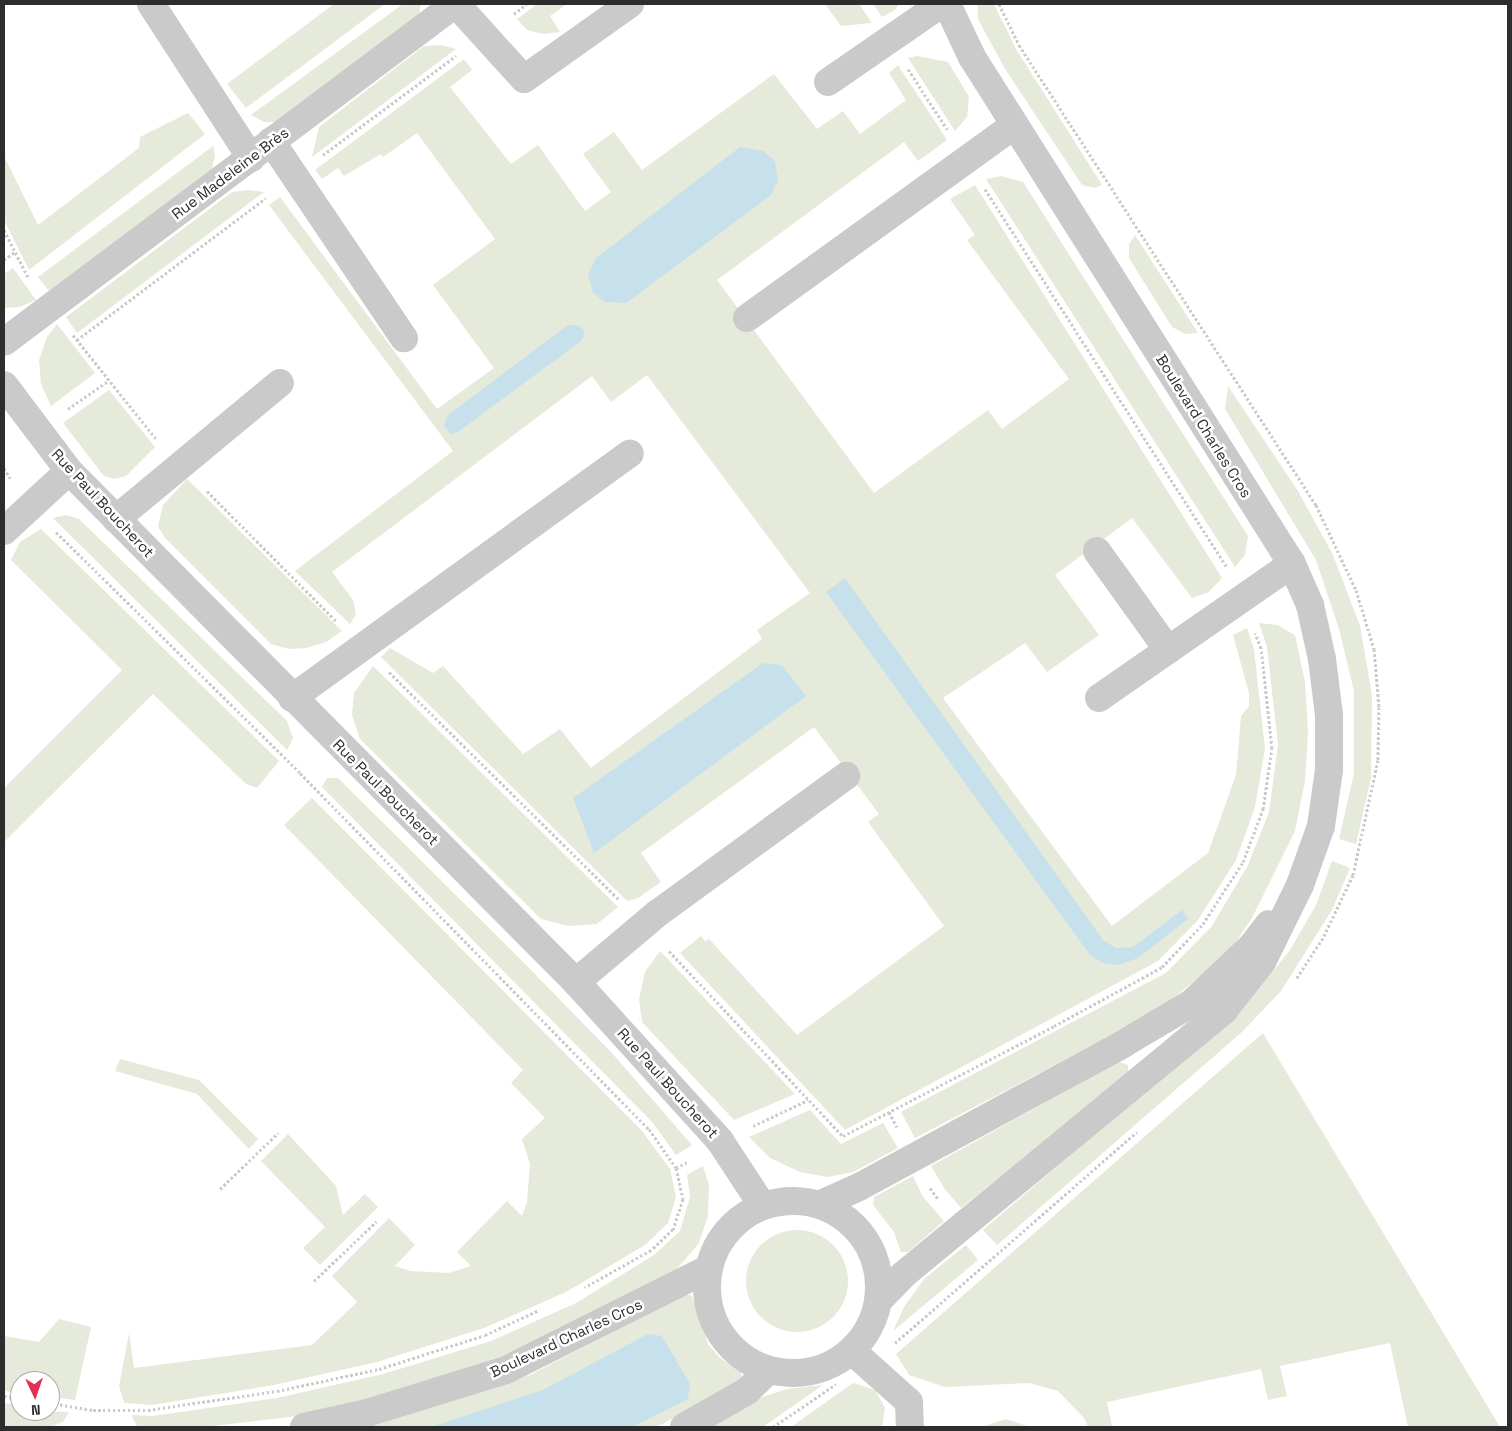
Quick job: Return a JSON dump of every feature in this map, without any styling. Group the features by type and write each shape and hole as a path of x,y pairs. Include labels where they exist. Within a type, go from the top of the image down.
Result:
{"street":[{"path":"151,4 250,158"},
{"path":"455,4 524,79 630,4"},
{"name":"Rue Madeleine Brès","path":"4,342 52,308 455,4"},
{"path":"828,82 941,4"},
{"name":"Boulevard Charles Cros","path":"948,4 972,57 1292,564 1310,605 1322,659 1329,714 1329,770 1321,826 1300,885"},
{"path":"748,318 1015,125"},
{"path":"271,141 404,338"},
{"path":"116,519 280,383"},
{"name":"Rue Paul Boucherot","path":"4,385 69,472 576,982 720,1141 762,1205"},
{"path":"292,698 630,453"},
{"path":"4,531 69,472"},
{"path":"1097,551 1168,650"},
{"path":"1099,698 1292,564"},
{"path":"576,982 644,925 846,776"},
{"path":"821,1204 859,1187 1192,1003 1251,948 1300,885"},
{"path":"880,1299 903,1275 1224,1010 1262,962 1300,885"},
{"path":"792,1200 821,1204 847,1219 867,1241 878,1268 880,1299 859,1357 798,1374 768,1370 745,1359 726,1342 713,1320 706,1295 708,1269 719,1242 738,1220 762,1205 792,1200"},
{"name":"Boulevard Charles Cros","path":"304,1427 367,1413 506,1370 708,1269"},
{"path":"859,1357 909,1402 910,1427"},
{"path":"684,1427 747,1391 768,1370"}],"path":[{"path":"999,4 1019,45 1316,505 1356,590 1374,649 1379,707 1378,760 1353,875 1323,938 1291,986"},
{"path":"4,230 28,277 146,429 644,925 843,1136 1153,971 1203,924 1243,862 1263,809 1271,739 1261,648 1230,572 889,40"},
{"path":"4,260 15,252"},
{"path":"4,468 30,507 300,773 649,1129 676,1168 683,1199 673,1229 651,1250 577,1292"},
{"path":"773,1427 859,1357 900,1339 1140,1129"},
{"path":"220,1189 278,1132"},
{"path":"314,1281 376,1222"},
{"path":"60,1405 93,1410 148,1410 277,1391 379,1369 486,1335 544,1308"}],"green space":[{"path":"334,4 385,4 246,108 227,84"},
{"path":"403,4 421,4 419,14 275,122 264,122 251,115"},
{"path":"537,4 567,4 550,16 560,32 543,34 527,30 517,19"},
{"path":"825,4 859,4 872,23 841,26"},
{"path":"873,4 899,4 895,10 882,17"},
{"path":"978,4 994,4 1016,49 1102,185 1095,188 1082,185 1005,69 978,19"},
{"path":"441,45 456,49 312,157 319,127 424,46"},
{"path":"917,56 948,62 969,97 967,117 955,131 908,58"},
{"path":"464,59 472,70 450,87 511,164 538,145 585,211 611,192 583,154 614,132 642,170 774,74 817,129 843,111 860,134 906,100 889,73 898,65 947,140 918,161 904,142 717,280 874,493 988,410 1002,429 1069,379 967,240 975,235 950,199 975,185 1222,578 1209,592 1192,598 1132,518 1055,575 1099,635 1047,672 1025,643 943,698 1112,926 1208,853 1236,775 1241,716 1249,706 1249,693 1233,635 1247,628 1254,649 1265,749 1255,807 1236,860 1198,920 1158,961 845,1130 680,953 701,936 705,941 709,939 797,1035 944,926 868,822 879,814 814,727 641,853 661,882 638,898 627,901 381,657 390,648 433,673 443,666 523,754 560,729 591,768 762,639 757,630 810,593 647,375 611,402 592,376 332,572 353,600 356,614 350,624 295,571 453,451 269,205 280,197 437,409 494,368 433,285 495,239 417,133 383,157 381,154 344,176 338,168 322,179 315,170"},
{"path":"188,113 205,134 29,270 4,220 4,156 38,225 139,148 140,137"},
{"path":"213,146 215,155 212,169 49,291 38,277"},
{"path":"1001,176 1023,182 1248,536 1245,555 1235,567 986,179"},
{"path":"249,190 264,192 77,333 66,317 232,192"},
{"path":"1135,235 1198,333 1186,334 1172,327 1129,258 1129,244"},
{"path":"13,268 36,300 20,307 4,308 4,274"},
{"path":"57,324 95,373 51,406 41,384 39,360 47,337"},
{"path":"1228,386 1298,491 1333,555 1360,626 1372,695 1371,778 1356,844 1339,839 1354,773 1354,691 1339,629 1316,560 1225,409"},
{"path":"109,390 155,447 126,476 114,479 104,476 63,423"},
{"path":"187,479 342,631 326,642 306,648 289,649 271,644 165,538 158,526 163,505"},
{"path":"66,515 79,519 287,721 293,738 287,750 53,518"},
{"path":"41,529 279,761 257,788 246,784 153,694 4,842 4,788 122,670 11,560 20,542"},
{"path":"1259,623 1277,625 1295,635 1305,682 1308,732 1305,781 1295,831 1252,918 1228,954 1156,1012 915,1138 901,1112 1166,973 1212,926 1248,865 1269,812 1278,745 1267,647"},
{"path":"373,666 618,907 597,924 568,926 541,919 360,739 352,715 354,693"},
{"path":"327,778 338,778 528,967 611,1052 692,1145 676,1155 653,1123 322,787"},
{"path":"312,798 642,1131 670,1169 676,1197 668,1223 645,1245 566,1292 484,1328 377,1362 274,1385 152,1405 124,1403 119,1386 129,1333 134,1368 312,1345 357,1302 332,1276 389,1218 415,1245 395,1266 411,1271 449,1273 471,1266 457,1252 507,1201 522,1216 527,1202 530,1164 522,1139 545,1118 511,1083 523,1070 284,825"},
{"path":"1332,861 1350,868 1332,910 1281,991 1242,1032 997,1245 983,1230 1220,1027 1256,992 1290,950 1316,905"},
{"path":"660,951 795,1094 734,1120 642,1022 639,999 645,972"},
{"path":"1263,1033 1500,1427 1408,1427 1390,1343 1280,1366 1287,1396 1268,1400 1261,1369 1107,1402 1112,1427 1088,1427 1084,1418 1058,1391 1029,1383 945,1387 909,1375 896,1354"},
{"path":"120,1059 199,1080 258,1139 249,1149 197,1094 115,1071"},
{"path":"1118,1062 1128,1065 1128,1074 961,1208 944,1188 931,1166"},
{"path":"810,1110 841,1144 883,1123 898,1148 853,1172 827,1177 800,1172 770,1158 749,1137"},
{"path":"288,1134 336,1186 343,1215 365,1194 378,1207 320,1265 303,1248 325,1227 261,1161"},
{"path":"703,1166 709,1185 708,1216 699,1243 677,1269 597,1312 500,1357 368,1400 298,1416 204,1427 146,1427 137,1426 131,1415 153,1416 277,1398 383,1374 491,1341 576,1303 654,1255 680,1231 690,1197 687,1175"},
{"path":"913,1176 923,1197 944,1221 908,1252 901,1252 894,1232 873,1205 874,1197"},
{"path":"797,1230 816,1234 833,1245 844,1262 848,1281 844,1300 833,1317 816,1328 797,1332 778,1328 761,1317 750,1300 746,1281 750,1262 761,1245 778,1234"},
{"path":"966,1245 978,1260 893,1331 904,1307 924,1279"},
{"path":"686,1294 692,1296 708,1344 720,1358 741,1372 742,1380 657,1427 362,1427 530,1375"},
{"path":"59,1319 91,1327 75,1400 60,1398 60,1371 10,1371 10,1392 4,1391 4,1336 39,1342"},
{"path":"853,1383 875,1390 885,1408 882,1427 791,1427"},
{"path":"823,1385 763,1427 709,1427 756,1399 787,1389"},
{"path":"4,1403 10,1404 10,1421 60,1421 60,1412 69,1412 63,1422 51,1427 4,1426"},
{"path":"1006,1419 1030,1427 982,1427"}],"water":[{"path":"740,147 763,151 775,161 778,181 770,196 626,303 605,302 593,293 588,274 596,258"},
{"path":"568,325 580,326 585,332 581,341 458,432 451,434 444,426 447,416"},
{"path":"845,578 1103,940 1116,948 1133,947 1182,910 1188,919 1138,958 1118,965 1103,963 1090,955 826,592"},
{"path":"763,663 782,665 806,696 594,853 573,798"},
{"path":"648,1334 662,1336 690,1384 688,1399 632,1427 431,1427 543,1390"}]}
